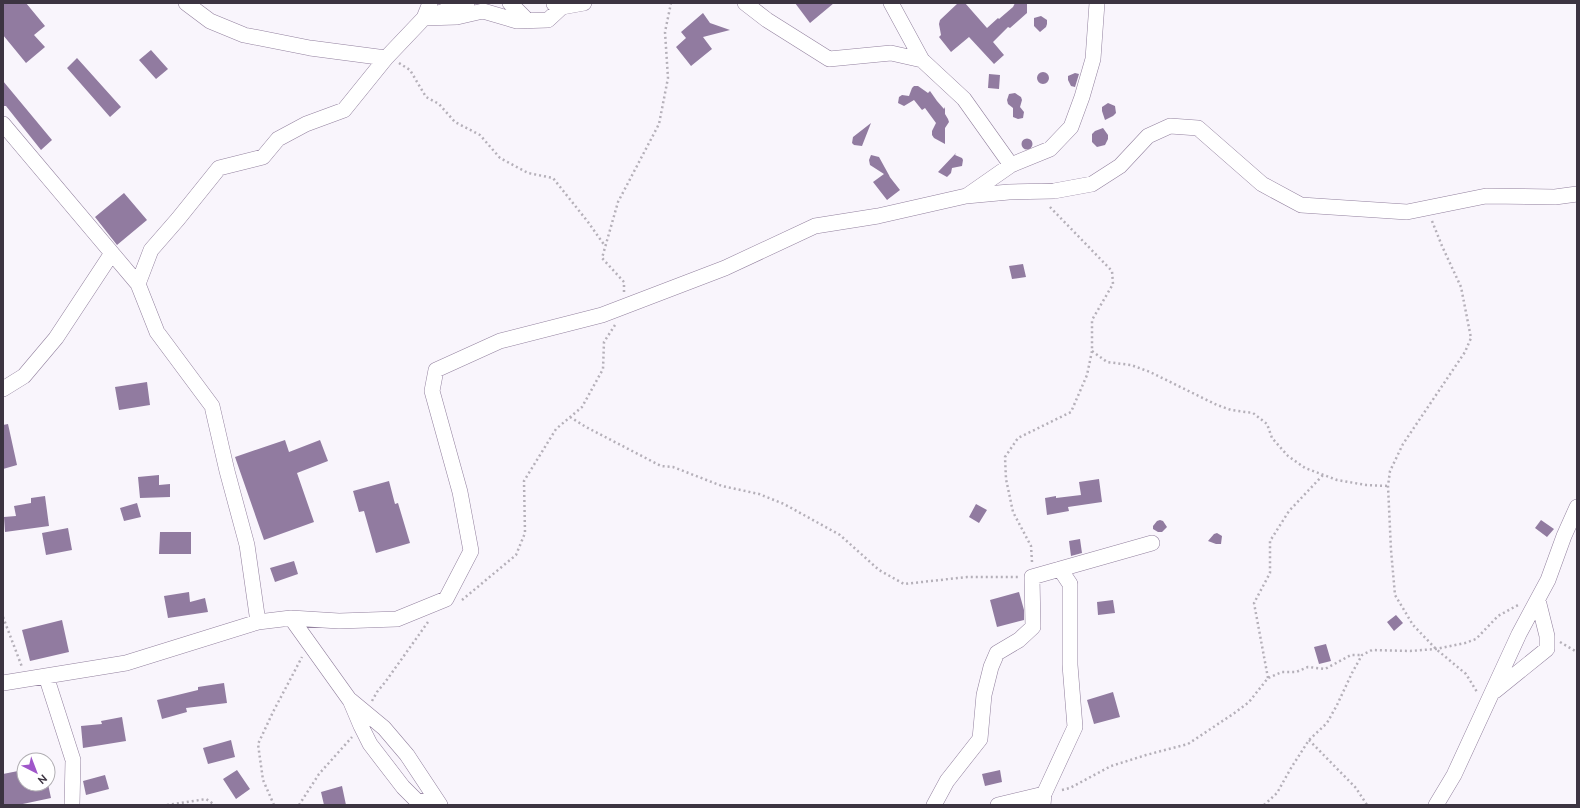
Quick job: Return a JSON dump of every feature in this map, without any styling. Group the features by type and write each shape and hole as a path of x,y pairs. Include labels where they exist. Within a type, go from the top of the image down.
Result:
{"street":[{"path":"186,3 210,21 244,34 310,48 386,58"},
{"path":"138,284 151,250 219,168 264,158 278,139 306,124 344,110 386,58 424,18 430,3"},
{"path":"424,18 467,3"},
{"path":"510,3 528,21"},
{"path":"424,18 457,16 483,11 517,21 548,20 557,5 584,3"},
{"path":"745,3 767,20 829,59 891,53 922,60"},
{"path":"891,3 922,60 964,99 1011,165"},
{"path":"966,196 1011,165 1050,150 1070,127 1082,97 1093,59 1097,3"},
{"path":"3,124 138,284 157,332 212,406 227,471 247,545 258,622"},
{"path":"3,683 126,663 258,622 291,618 339,621 397,619 446,599 471,550 460,492 432,391 436,370 500,341 602,315 725,268 816,226 878,216 966,196 1054,191 1092,184 1120,166 1148,136 1170,126 1198,128 1262,184 1301,205 1406,212 1486,196 1555,197 1577,194"},
{"path":"3,389 24,376 56,338 112,254"},
{"path":"1436,805 1454,775 1519,634 1548,580 1564,536 1577,507"},
{"path":"934,805 947,781 980,739 984,695 991,667 997,653 1019,640 1033,627 1032,577 1152,543"},
{"path":"998,805 1043,799 1075,728 1070,666 1070,584 1060,569"},
{"path":"1494,691 1546,649 1548,636 1538,600"},
{"path":"291,618 364,720 370,744 403,787 416,800 439,805"},
{"path":"46,676 73,760 72,805"},
{"path":"364,720 384,728 407,756 439,805"}],"path":[{"path":"460,601 516,555 525,533 524,481 556,429 582,407 603,369 604,342 625,306 624,282 602,258 618,202 659,124 668,78 665,32 671,3"},
{"path":"386,58 400,63 410,70 426,97 439,104 455,122 480,136 500,158 528,173 553,178 588,222 605,247"},
{"path":"570,417 586,427 661,466 673,467 722,486 759,494 784,504 840,535 879,570 904,584 967,577 1032,577 1031,546 1013,512 1006,479 1005,457 1018,438 1071,412 1087,375 1092,351 1092,320 1113,284 1112,272 1035,191"},
{"path":"1427,208 1442,246 1461,287 1471,338 1465,352 1403,444 1390,471 1388,486 1395,595 1413,625 1436,650 1466,674 1479,694"},
{"path":"1092,351 1107,362 1131,365 1150,372 1217,405 1231,410 1253,413 1267,424 1272,438 1288,456 1305,468 1337,480 1366,485 1388,486"},
{"path":"1268,678 1254,603 1270,573 1270,541 1289,511 1323,475"},
{"path":"1043,799 1070,788 1111,766 1188,744 1249,702 1268,678 1282,672 1296,672 1308,667 1325,669 1351,655 1362,655 1372,650 1436,650 1465,643 1476,639 1503,614 1512,608 1531,599 1538,600"},
{"path":"3,617 26,680"},
{"path":"299,805 319,774 344,748 364,720 377,692 429,621"},
{"path":"274,805 263,780 258,744 272,712 309,644"},
{"path":"1264,805 1277,793 1309,740 1326,723 1337,705 1362,655"},
{"path":"1309,740 1356,788 1367,805"},
{"path":"167,805 206,799 215,805"}],"building":[{"path":"3,3 26,3 45,26 34,35 45,47 26,63 3,35"},
{"path":"795,3 834,3 810,23"},
{"path":"958,3 965,3 987,28 1013,7 1015,3 1027,3 1027,13 1010,28 1008,27 993,42 1004,55 994,64 969,37 951,52 939,37 941,35 939,24 940,20"},
{"path":"703,13 710,23 730,30 703,37 712,49 691,66 676,47 686,38 681,32"},
{"path":"1041,16 1047,20 1047,24 1046,27 1040,32 1034,26 1034,18"},
{"path":"151,50 168,69 156,79 139,60"},
{"path":"77,58 121,107 110,117 67,68"},
{"path":"1041,72 1045,72 1049,78 1045,84 1041,84 1037,80 1037,76"},
{"path":"1075,73 1079,74 1075,87 1071,86 1068,76"},
{"path":"989,74 1000,75 999,89 988,88"},
{"path":"3,81 52,140 41,150 6,106 3,106"},
{"path":"914,86 918,86 928,93 930,91 944,109 945,107 945,114 949,122 945,128 945,144 934,138 932,135 932,131 936,123 925,108 922,110 914,100 904,106 898,103 899,97 902,95 909,96"},
{"path":"1015,93 1021,97 1022,100 1020,107 1024,112 1023,118 1018,119 1013,117 1013,108 1008,104 1007,100 1009,94"},
{"path":"1108,103 1115,106 1116,113 1105,120 1102,107"},
{"path":"871,123 862,146 854,145 852,143 853,137"},
{"path":"1103,128 1108,135 1108,139 1105,145 1097,147 1092,142 1092,134"},
{"path":"1025,139 1029,139 1031,140 1031,148 1025,149 1022,146 1022,142"},
{"path":"956,153 955,155 963,160 962,166 952,168 951,173 947,177 938,172"},
{"path":"871,155 879,157 890,177 889,176 900,190 887,200 873,182 884,174 870,165 869,160"},
{"path":"124,193 147,220 117,245 95,217"},
{"path":"1023,264 1026,277 1012,279 1009,266"},
{"path":"147,382 150,405 119,410 115,387"},
{"path":"8,424 17,465 3,469 3,425"},
{"path":"285,440 289,452 320,440 328,461 297,473 314,522 264,540 235,457"},
{"path":"159,475 159,485 170,484 170,497 140,498 138,477"},
{"path":"1099,479 1102,502 1068,507 1069,511 1047,515 1045,498 1081,495 1079,482"},
{"path":"389,481 395,504 398,503 410,543 376,553 364,511 359,512 353,491"},
{"path":"45,496 49,526 5,532 4,517 16,516 14,506 31,503 31,498"},
{"path":"137,503 141,517 124,521 120,508"},
{"path":"976,504 987,510 979,523 969,517"},
{"path":"1160,520 1163,521 1167,527 1162,532 1158,532 1153,529 1153,526"},
{"path":"1541,520 1554,529 1547,537 1535,528"},
{"path":"68,528 72,550 46,555 42,533"},
{"path":"160,532 191,532 191,554 159,554"},
{"path":"1217,533 1222,536 1221,544 1208,541 1214,534"},
{"path":"1080,539 1082,553 1071,556 1069,541"},
{"path":"294,561 298,574 275,582 270,568"},
{"path":"189,592 190,602 205,598 208,612 168,618 164,596"},
{"path":"1019,592 1024,610 1024,620 997,627 990,600"},
{"path":"1113,600 1115,613 1098,615 1097,602"},
{"path":"1396,615 1403,623 1394,631 1387,622"},
{"path":"62,620 69,652 30,661 22,630"},
{"path":"1326,644 1331,661 1319,664 1314,647"},
{"path":"224,683 227,703 186,708 187,712 162,719 157,700 198,690 198,687"},
{"path":"1113,692 1120,717 1094,724 1087,700"},
{"path":"122,717 126,741 83,748 81,726 102,724 101,721"},
{"path":"231,740 235,757 208,764 203,748"},
{"path":"237,770 250,789 236,799 223,779"},
{"path":"1000,770 1002,782 985,786 982,774"},
{"path":"16,771 16,792 50,792 51,798 18,805 3,805 3,774"},
{"path":"105,775 109,789 86,795 83,781"},
{"path":"342,786 346,805 324,805 321,792"}]}
